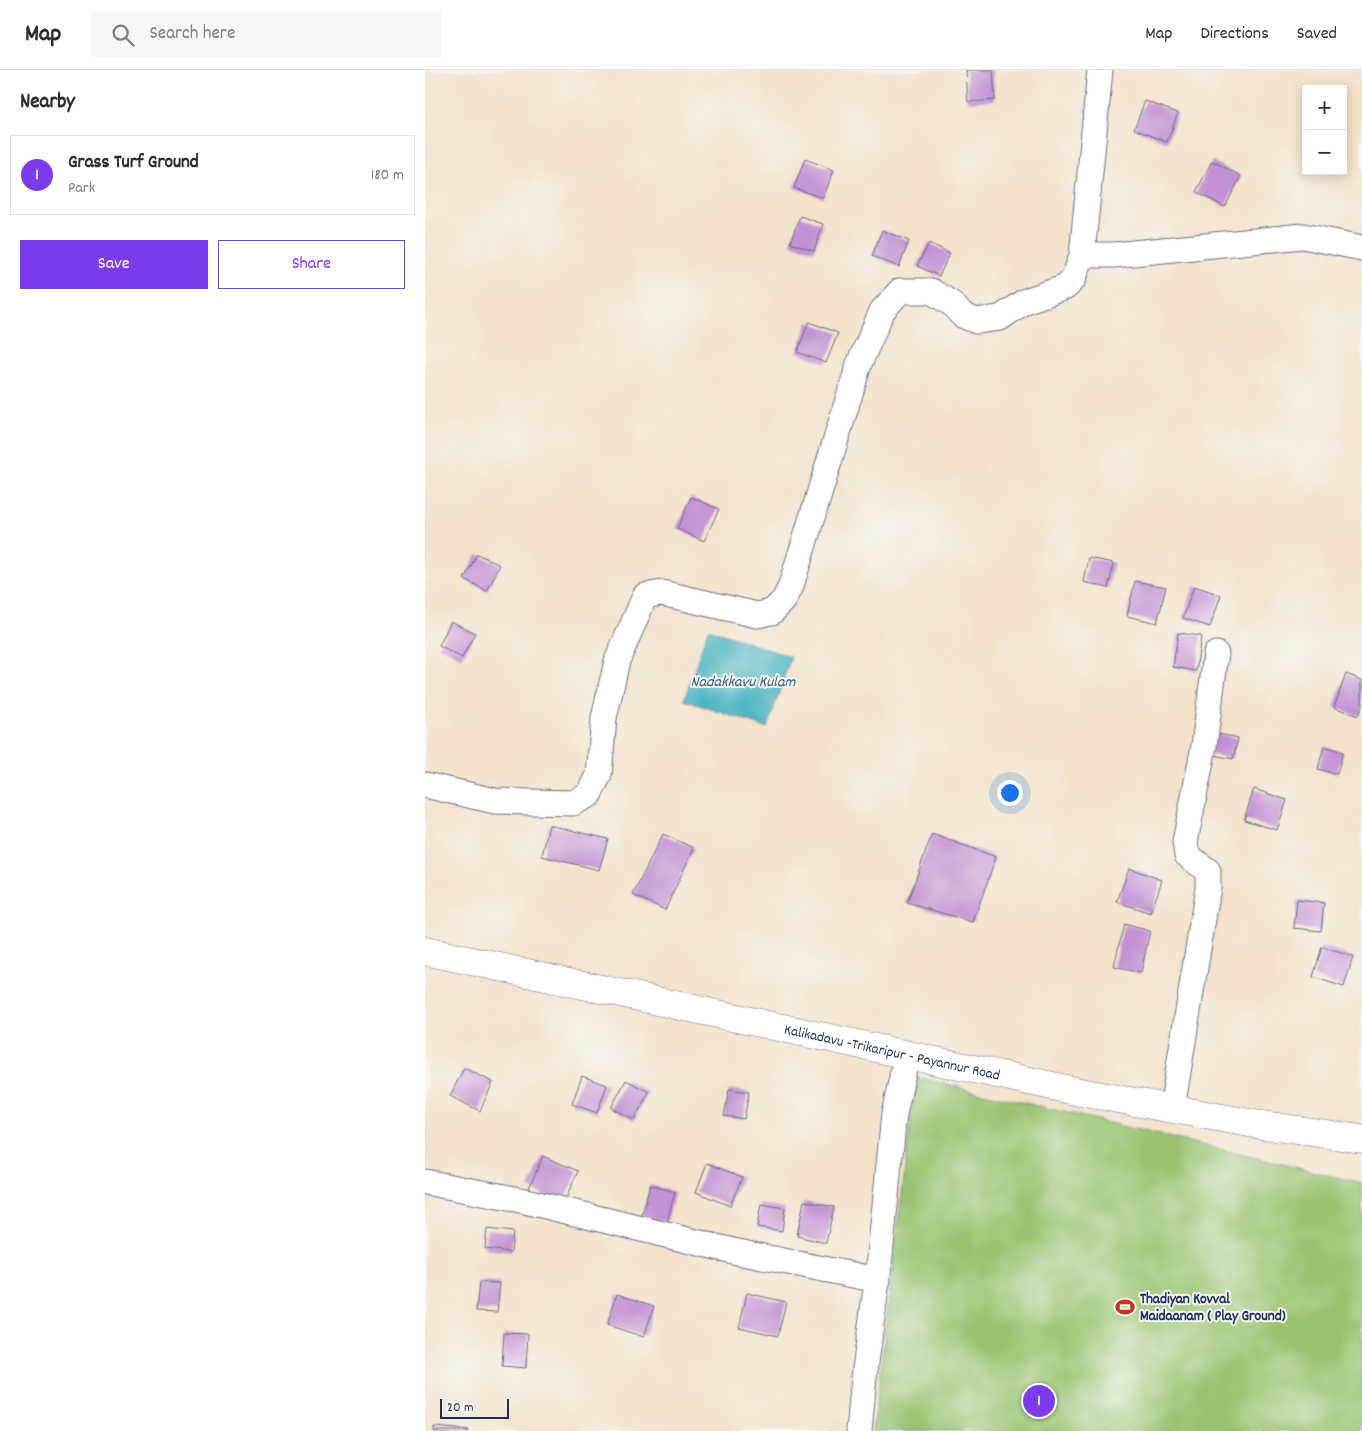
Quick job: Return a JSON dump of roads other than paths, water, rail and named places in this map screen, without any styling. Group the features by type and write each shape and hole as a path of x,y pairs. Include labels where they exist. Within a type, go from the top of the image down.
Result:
{"main road":[{"name":"Kalikadavu -Trikaripur - Payannur Road","path":"425,951 1080,1092 1255,1124 1362,1139"}],"street":[{"path":"425,785 495,800 573,803 589,795 599,775 604,718 617,661 645,596 662,593 757,615 772,612 784,600 791,586 806,540 826,467 859,364 882,311 900,291 931,291 952,304 962,315 976,321 1000,318 1025,301 1066,287 1073,278 1082,255 1099,70"},
{"path":"1082,255 1114,255 1303,236 1362,248"},
{"path":"1172,1109 1208,888 1209,871 1187,855 1185,842 1204,746 1216,654"},
{"path":"859,1431 894,1114 907,1055"},
{"path":"425,1182 525,1201 733,1251 877,1280"}],"water":[{"name":"Nadakkavu Kulam","path":"708,629 791,657 767,728 684,700"}],"place":[{"name":"Thadiyan Kovval Maidaanam ( Play Ground)","path":"1125,1307"},
{"name":"Grass Turf Ground","path":"1039,1401"}]}
